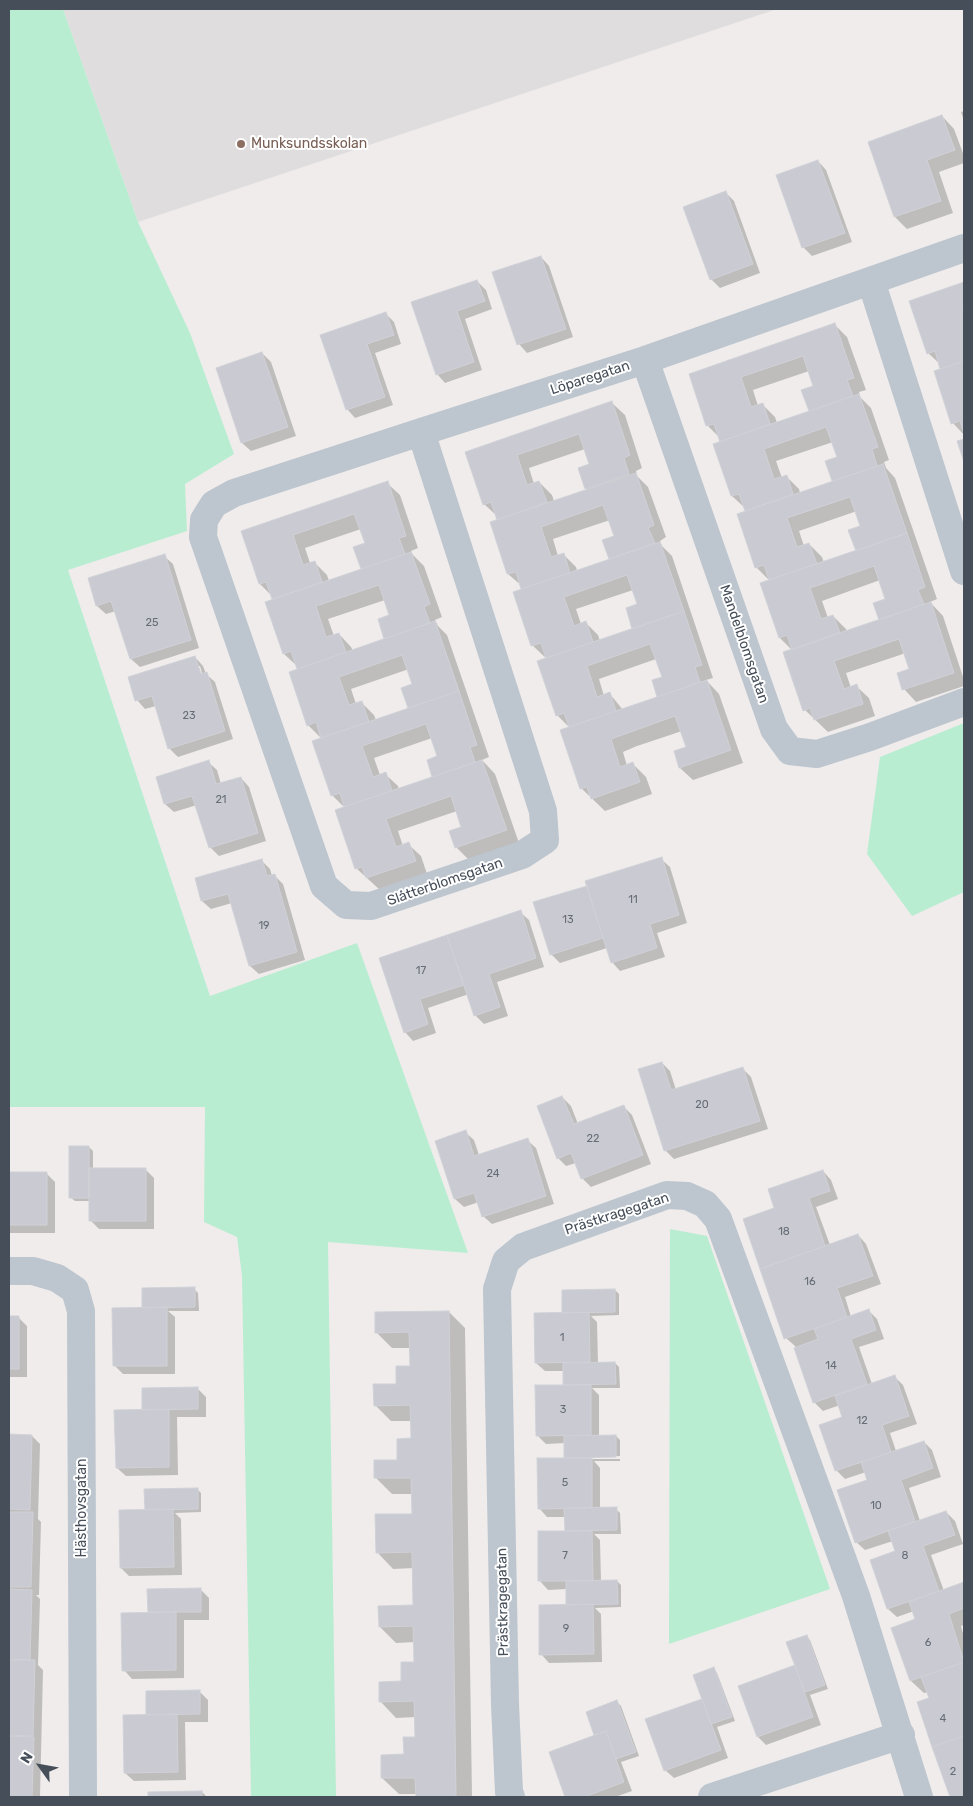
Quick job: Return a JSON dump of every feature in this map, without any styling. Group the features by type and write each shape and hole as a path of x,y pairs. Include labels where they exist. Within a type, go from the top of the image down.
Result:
{"street":[{"name":"Löparegatan","path":"214,504 234,493 645,360 964,248"},
{"path":"871,281 964,571"},
{"name":"Mandelblomsgatan","path":"645,360 774,729 790,751 817,754 870,737 964,702"},
{"name":"Slåtterblomsgatan","path":"214,504 204,520 204,537 324,886 346,906 371,906 522,855 545,840 543,811 421,432"},
{"name":"Prästkragegatan","path":"511,1797 509,1792 504,1704 497,1288 506,1261 523,1247 667,1195 687,1196 705,1204 718,1219 856,1596 919,1797"},
{"name":"Hästhovsgatan","path":"9,1271 32,1270 57,1278 74,1290 82,1311 83,1797"},
{"path":"712,1797 901,1735"}],"shaded area":[{"name":"Munksundsskolan","path":"63,9 777,9 138,222"}],"green space":[{"path":"9,9 63,9 138,222 190,333 234,454 185,484 187,531 68,570 210,996 357,943 468,1253 328,1242 336,1797 251,1797 242,1276 237,1237 204,1222 205,1107 9,1107"},
{"path":"964,723 964,892 912,916 867,854 880,757"},
{"path":"670,1229 707,1236 830,1589 669,1644"}],"building":[{"path":"942,115 955,150 927,160 941,201 894,217 868,142"},
{"path":"818,160 845,233 802,248 776,175"},
{"path":"726,191 753,264 710,280 683,207"},
{"path":"541,256 566,329 517,345 492,272"},
{"path":"477,280 485,301 457,311 474,362 436,375 411,302"},
{"path":"964,282 964,304 962,305 964,312 964,361 940,369 935,351 927,354 909,301"},
{"path":"386,312 394,335 367,344 385,397 346,410 320,335"},
{"path":"835,323 854,378 847,380 853,396 809,411 801,390 813,386 803,356 741,377 751,407 763,403 770,424 720,442 714,424 706,426 689,374"},
{"path":"262,352 288,427 241,443 216,368"},
{"path":"964,361 964,434 960,421 951,424 934,371"},
{"path":"859,394 878,447 872,449 877,466 832,481 825,461 837,457 826,427 764,449 774,479 787,475 793,494 745,511 739,494 731,496 713,444"},
{"path":"612,401 630,455 624,458 629,474 585,489 578,468 589,464 579,434 517,455 527,485 539,481 547,502 497,520 491,502 483,505 465,452"},
{"path":"964,439 964,462 957,441"},
{"path":"883,464 907,533 856,551 848,530 860,526 850,497 787,518 797,547 809,543 817,564 769,580 764,565 755,568 737,514"},
{"path":"636,473 654,525 648,528 655,543 609,559 602,540 614,536 603,505 541,527 551,557 564,553 570,573 521,589 516,572 507,574 490,522"},
{"path":"388,481 406,536 399,538 405,554 361,569 353,547 365,543 354,514 293,535 303,565 315,561 322,582 272,599 266,582 259,584 241,531"},
{"path":"907,533 925,587 918,590 924,604 879,620 873,603 885,599 874,566 810,588 821,619 833,615 840,633 792,650 787,635 779,638 760,583"},
{"path":"660,542 684,611 632,629 626,608 637,604 627,575 564,597 574,626 586,621 593,642 546,658 541,643 531,646 513,592"},
{"path":"411,552 430,604 424,607 430,623 384,639 378,619 389,615 379,585 316,606 326,637 339,633 346,652 297,669 291,651 283,654 265,602"},
{"path":"165,554 191,640 130,659 111,601 96,606 88,578"},
{"path":"931,602 954,673 902,690 897,673 909,669 899,639 834,661 844,689 857,684 863,704 814,720 810,708 803,711 783,652"},
{"path":"684,611 702,665 695,667 700,682 657,697 652,680 662,677 650,644 587,666 597,697 610,692 616,711 569,727 564,713 556,716 537,661"},
{"path":"435,621 459,691 408,708 401,688 412,684 402,655 339,677 349,705 362,701 369,722 321,738 316,722 307,726 289,672"},
{"path":"195,656 201,674 207,672 225,731 168,749 152,696 135,701 128,677"},
{"path":"707,680 731,750 679,768 674,751 686,747 675,716 611,739 620,767 633,762 640,782 591,799 587,787 580,789 560,730"},
{"path":"459,691 477,745 470,747 475,762 432,777 427,760 437,756 426,724 362,746 373,777 386,772 392,791 344,807 340,793 331,796 312,741"},
{"path":"209,760 216,784 241,777 258,833 209,848 192,796 164,804 156,777"},
{"path":"482,760 507,830 455,848 449,831 461,827 451,796 386,819 396,847 409,842 416,861 366,878 362,867 355,869 335,810"},
{"path":"662,857 679,915 650,924 657,948 611,963 585,881"},
{"path":"262,859 267,876 275,874 297,952 249,966 228,894 201,901 195,878"},
{"path":"587,886 603,938 550,955 533,902"},
{"path":"521,910 536,958 489,974 500,1007 474,1016 447,935"},
{"path":"447,935 464,985 420,999 428,1024 404,1033 379,958"},
{"path":"662,1062 671,1090 743,1067 760,1121 664,1151 638,1069"},
{"path":"562,1096 574,1124 624,1105 643,1155 581,1179 571,1153 557,1159 537,1106"},
{"path":"466,1130 474,1156 528,1138 546,1196 482,1217 474,1193 454,1199 435,1141"},
{"path":"69,1146 89,1146 89,1198 69,1198"},
{"path":"89,1168 146,1168 146,1221 89,1221"},
{"path":"823,1170 830,1191 809,1198 825,1246 760,1269 743,1219 774,1208 768,1189"},
{"path":"9,1172 47,1172 47,1225 9,1225"},
{"path":"858,1234 873,1276 837,1288 847,1317 784,1339 760,1269"},
{"path":"195,1287 195,1307 142,1308 142,1288"},
{"path":"615,1289 615,1312 562,1313 562,1290"},
{"path":"167,1307 167,1366 113,1366 112,1308"},
{"path":"869,1309 876,1330 851,1339 867,1384 813,1403 794,1348 818,1339 814,1329"},
{"path":"449,1311 456,1797 416,1797 415,1778 381,1778 381,1755 404,1754 403,1737 415,1737 414,1701 379,1702 379,1682 401,1681 401,1662 414,1662 413,1626 379,1627 378,1606 413,1605 412,1552 376,1553 375,1514 412,1514 411,1478 374,1478 374,1460 397,1460 397,1439 411,1438 410,1405 374,1406 373,1384 396,1384 396,1366 410,1366 409,1332 375,1333 375,1312"},
{"path":"589,1312 590,1362 535,1363 534,1313"},
{"path":"9,1316 19,1316 19,1369 9,1369"},
{"path":"615,1362 616,1384 563,1385 563,1363"},
{"path":"895,1375 909,1416 882,1425 891,1452 835,1471 819,1425 842,1417 835,1396"},
{"path":"535,1385 591,1385 591,1435 536,1436"},
{"path":"198,1387 198,1409 142,1410 142,1388"},
{"path":"169,1409 169,1467 116,1468 114,1410"},
{"path":"9,1434 32,1435 30,1510 9,1509"},
{"path":"616,1435 616,1457 564,1458 564,1436"},
{"path":"924,1441 933,1468 901,1480 915,1521 855,1543 837,1490 867,1480 861,1462"},
{"path":"537,1458 592,1458 592,1508 538,1509"},
{"path":"198,1488 198,1509 145,1510 144,1489"},
{"path":"617,1507 617,1530 565,1531 564,1508"},
{"path":"173,1509 174,1567 120,1568 119,1510"},
{"path":"946,1511 955,1535 923,1546 939,1591 887,1609 870,1560 895,1551 888,1531"},
{"path":"9,1512 33,1512 31,1587 9,1587"},
{"path":"538,1531 592,1531 593,1581 538,1581"},
{"path":"617,1580 618,1604 566,1605 566,1581"},
{"path":"964,1582 964,1608 949,1614 964,1662 910,1681 891,1628 915,1619 909,1602"},
{"path":"201,1588 201,1612 148,1612 147,1589"},
{"path":"9,1589 32,1590 30,1660 9,1659"},
{"path":"593,1604 594,1654 539,1655 539,1605"},
{"path":"176,1612 176,1670 122,1671 121,1613"},
{"path":"807,1635 825,1685 805,1692 786,1642"},
{"path":"9,1660 35,1660 33,1736 9,1735"},
{"path":"964,1662 964,1736 932,1747 917,1702 929,1698 921,1677"},
{"path":"795,1665 813,1717 757,1737 738,1686"},
{"path":"714,1667 732,1717 711,1724 693,1675"},
{"path":"200,1690 200,1714 146,1715 146,1691"},
{"path":"702,1699 721,1750 664,1771 645,1719"},
{"path":"617,1700 636,1752 616,1759 606,1731 594,1735 586,1712"},
{"path":"177,1714 178,1772 124,1773 123,1715"},
{"path":"606,1731 624,1782 584,1797 565,1797 549,1752"},
{"path":"9,1736 34,1737 32,1797 9,1797"},
{"path":"964,1736 964,1797 950,1797 932,1747"},
{"path":"202,1791 202,1797 148,1797 148,1792"}],"place":[{"name":"Munksundsskolan","path":"241,144"}]}
